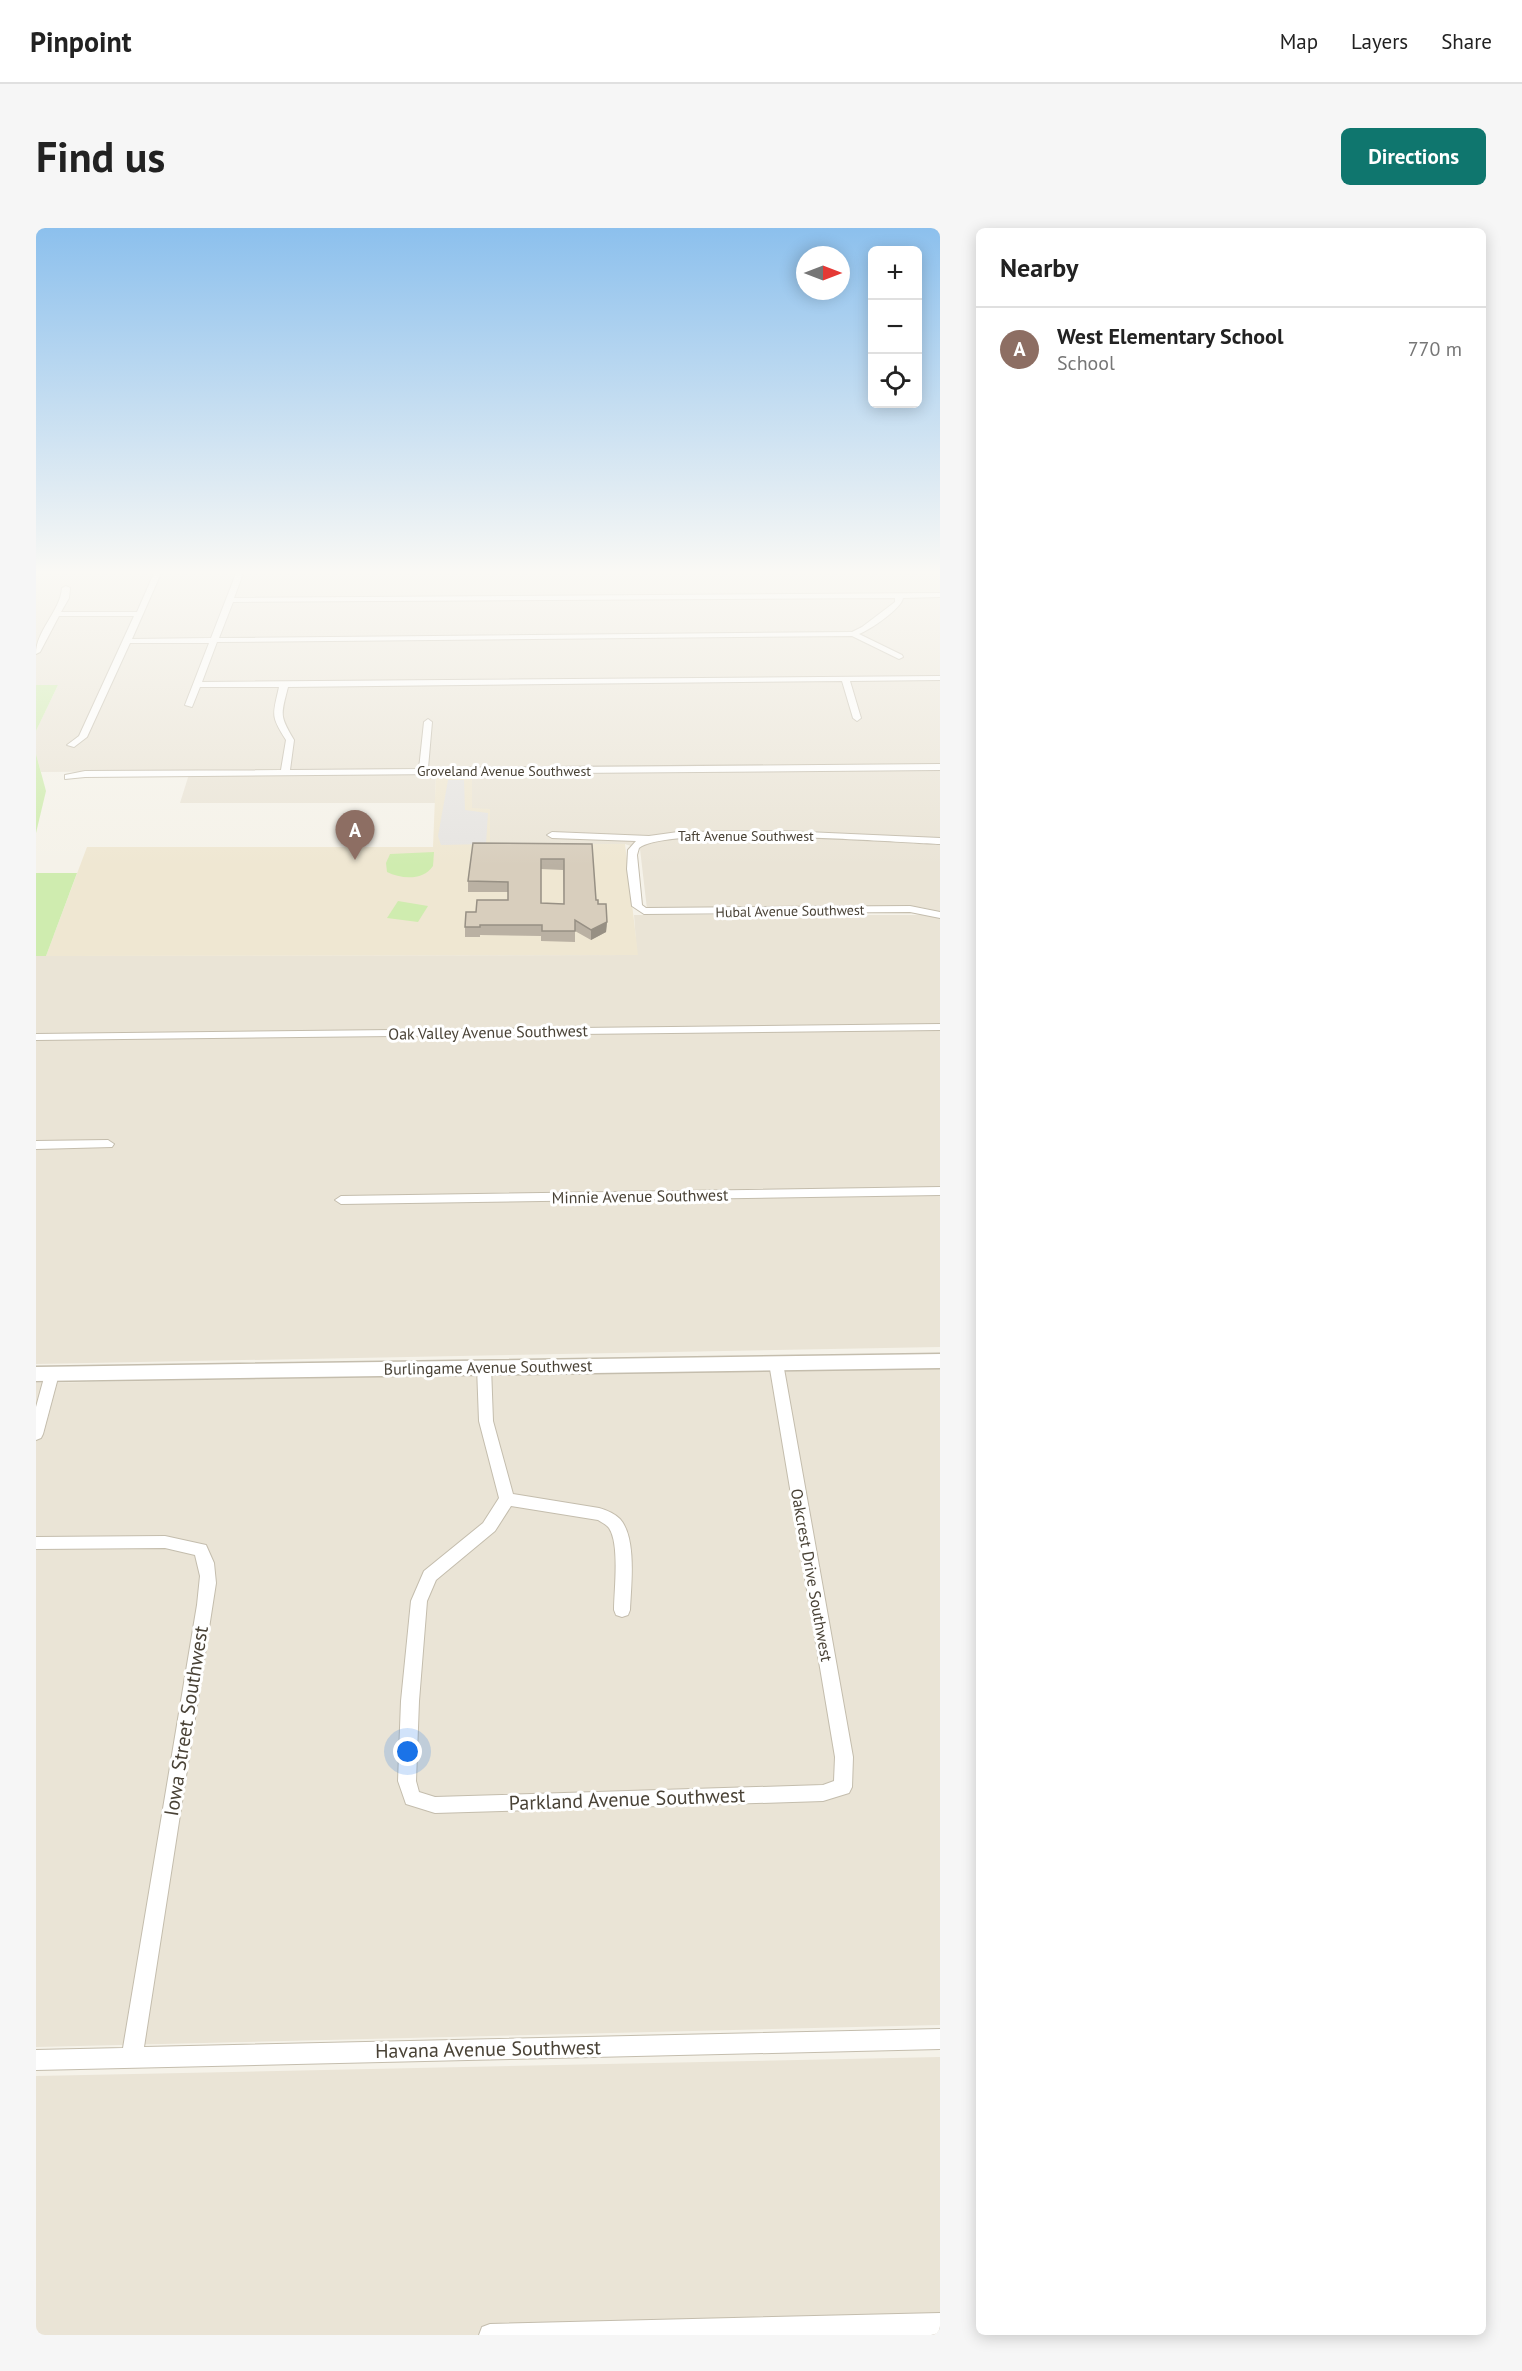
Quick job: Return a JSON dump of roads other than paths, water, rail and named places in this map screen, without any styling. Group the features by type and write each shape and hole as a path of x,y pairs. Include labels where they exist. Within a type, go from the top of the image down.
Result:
{"street":[{"path":"72,745 83,737 114,669"},
{"path":"189,705 203,669"},
{"path":"198,685 940,678"},
{"path":"845,679 857,718"},
{"path":"284,684 277,714 278,721 290,740 285,773"},
{"path":"423,771 428,722"},
{"name":"Groveland Avenue Southwest","path":"68,777 85,774 940,767"},
{"name":"Taft Avenue Southwest","path":"552,835 649,839 678,835 733,834 940,841"},
{"name":"Hubal Avenue Southwest","path":"649,839 637,845 633,850 637,906 640,909 656,912 909,909 940,915"},
{"name":"Oak Valley Avenue Southwest","path":"36,1038 940,1027"},
{"path":"36,1145 108,1144"},
{"name":"Minnie Avenue Southwest","path":"341,1200 940,1191"},
{"name":"Burlingame Avenue Southwest","path":"44,1374 940,1361"},
{"name":"Oakcrest Drive Southwest","path":"776,1363 844,1757 843,1787"},
{"path":"484,1367 486,1421 507,1499 598,1514 608,1518 614,1524 621,1539 622,1610"},
{"path":"36,1434 44,1374"},
{"name":"Parkland Avenue Southwest","path":"507,1499 489,1527 430,1576 419,1601 410,1701 407,1781 412,1798 435,1805 823,1793 843,1787"},
{"name":"Iowa Street Southwest","path":"36,1543 165,1542 200,1550 207,1561 209,1575 205,1605 132,2057"},
{"name":"Havana Avenue Southwest","path":"36,2060 940,2039"},
{"path":"490,2335 940,2324"}],"place":[{"name":"West Elementary School","path":"355,860"}]}
